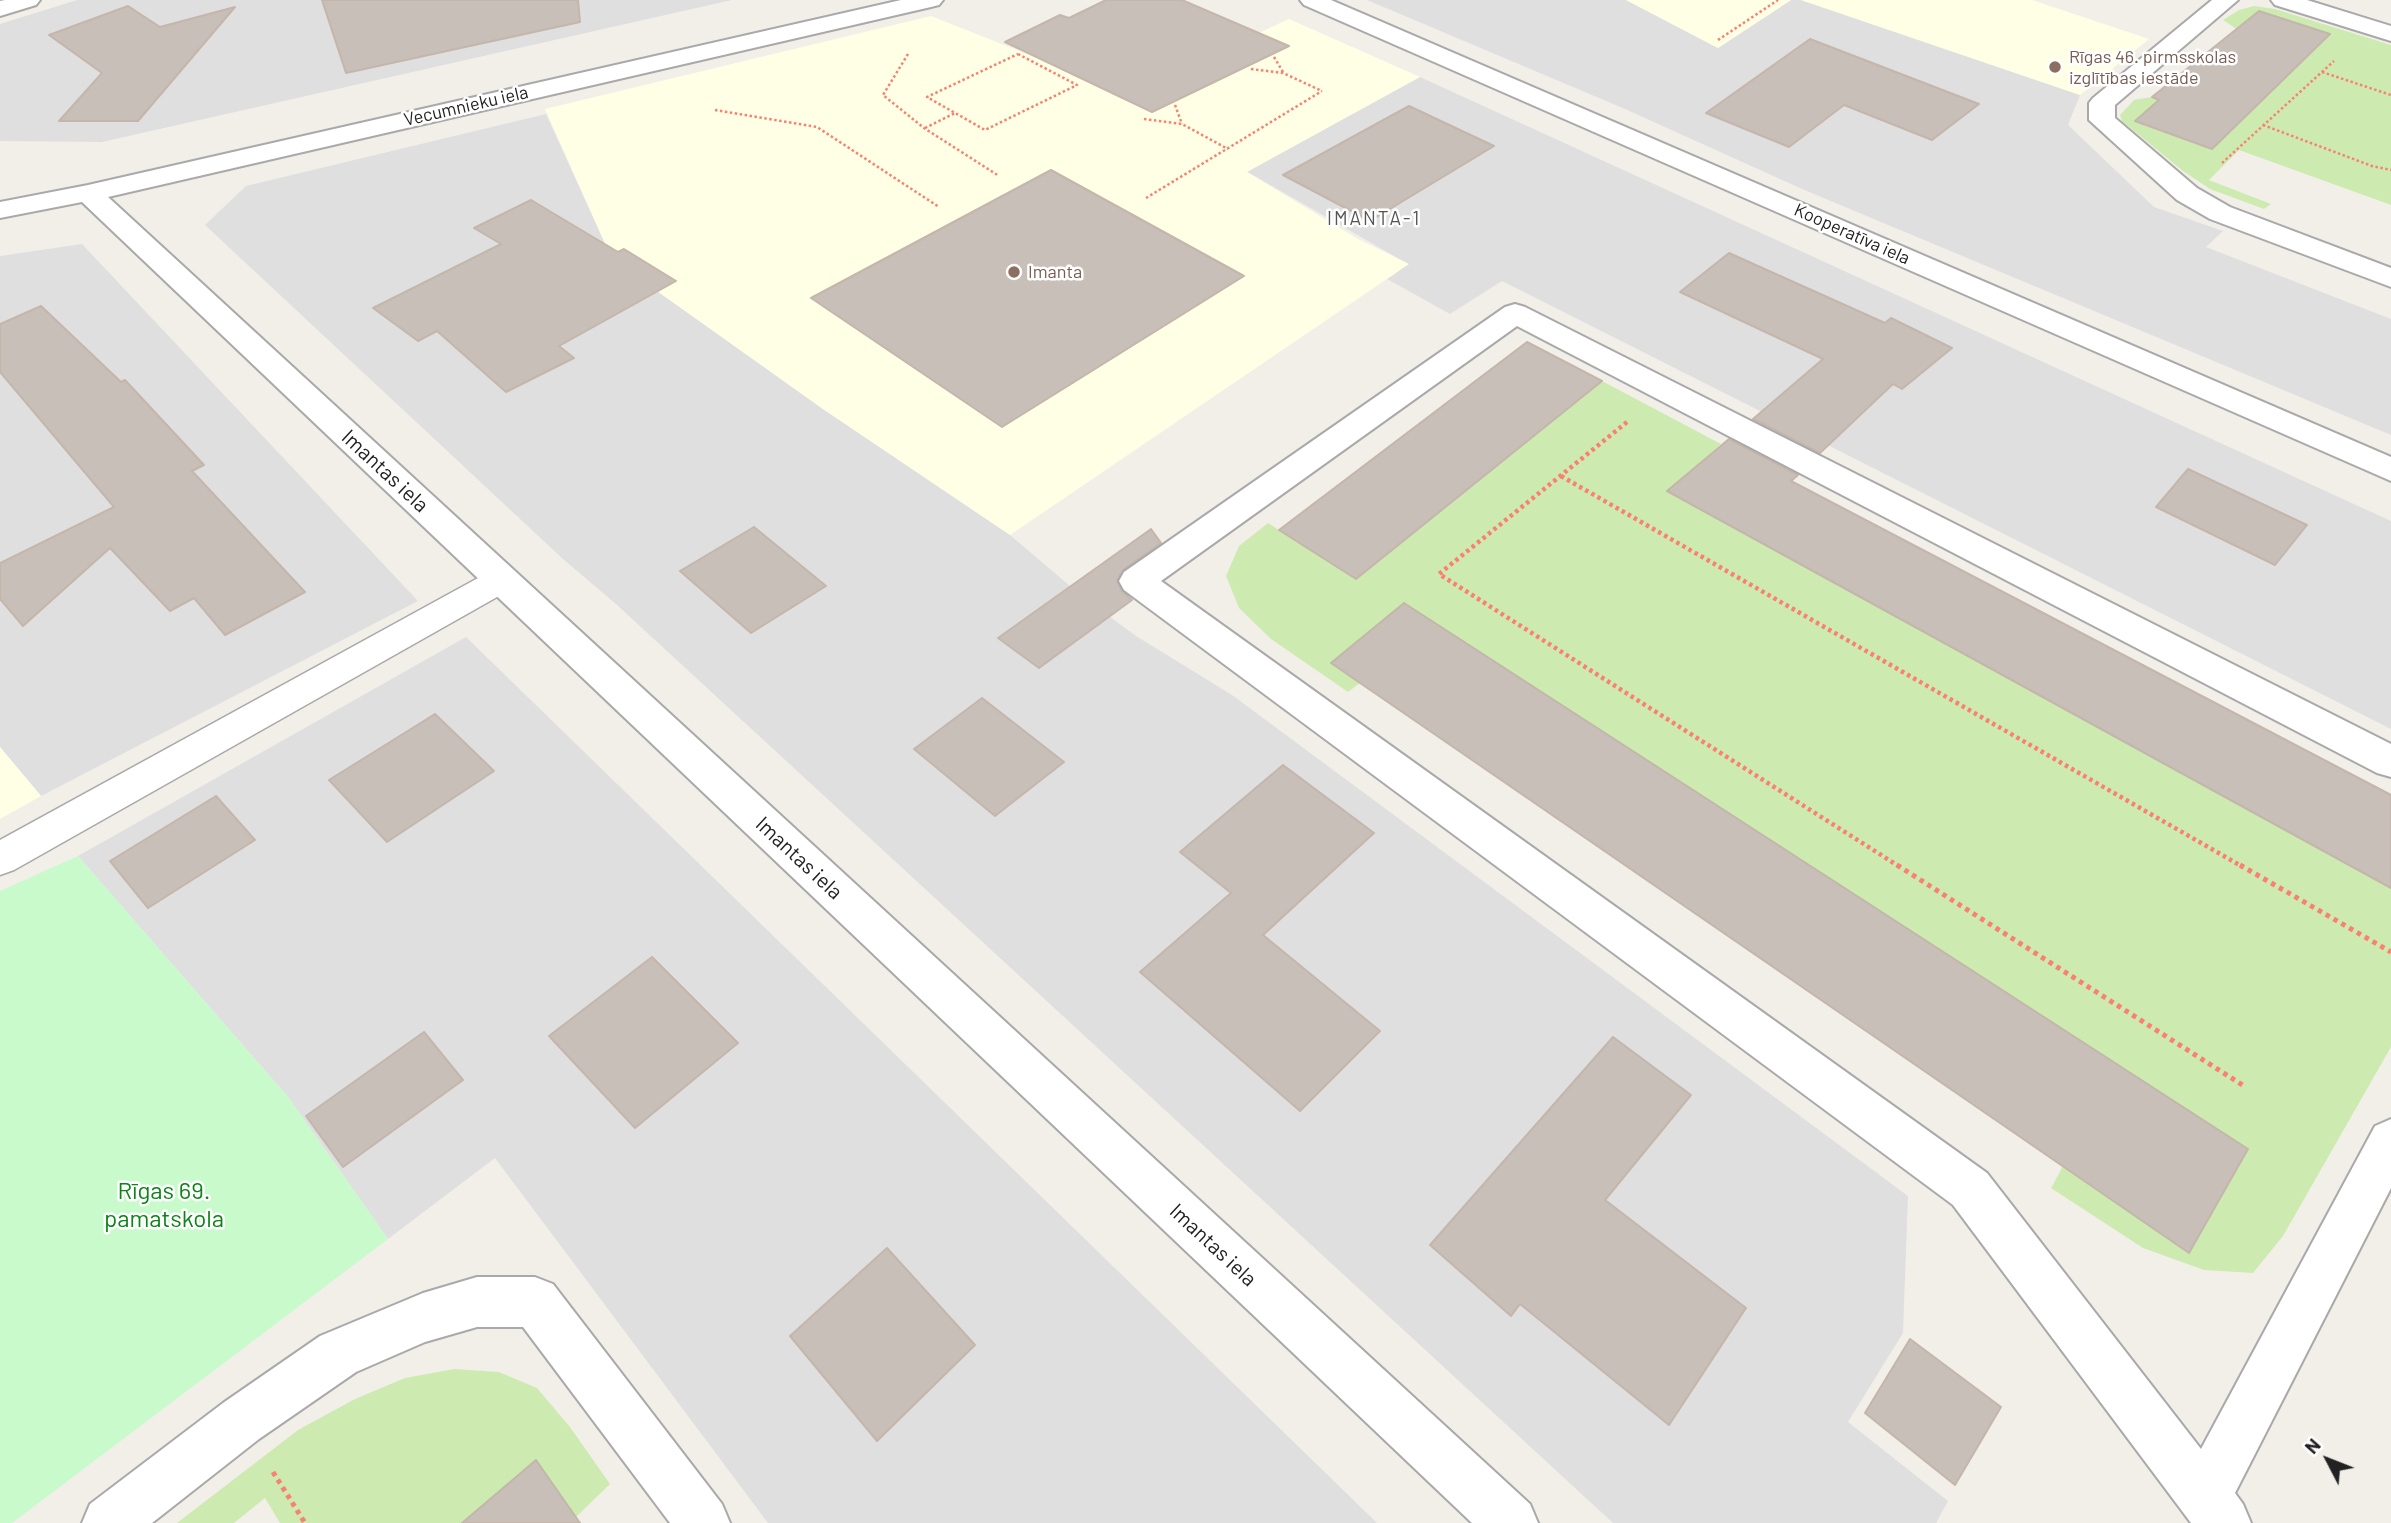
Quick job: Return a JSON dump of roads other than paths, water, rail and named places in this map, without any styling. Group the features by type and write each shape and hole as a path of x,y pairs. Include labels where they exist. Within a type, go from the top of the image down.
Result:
{"street":[{"path":"0,9 29,0"},
{"name":"Vecumnieku iela","path":"0,211 931,0"},
{"name":"Kooperatīva iela","path":"1312,0 2391,470"},
{"path":"2227,0 2102,103 2102,120 2187,194 2220,213 2391,278"},
{"path":"2283,0 2385,30"},
{"name":"Imantas iela","path":"88,193 1511,1523"},
{"path":"2391,762 1515,313 1136,581 1970,1189 2214,1509 2391,1141"},
{"path":"109,1523 241,1421 338,1354 423,1318 477,1302 536,1302 703,1523"}],"lane":[{"path":"0,859 501,580"}],"place":[{"name":"Rīgas 46. pirmsskolas izglītības iestāde","path":"2055,67"},
{"name":"Imanta","path":"1014,272"}],"district":[{"name":"IMANTA-1","path":"1374,219"}],"park label":[{"name":"Rīgas 69. pamatskola","path":"164,1205"}]}
